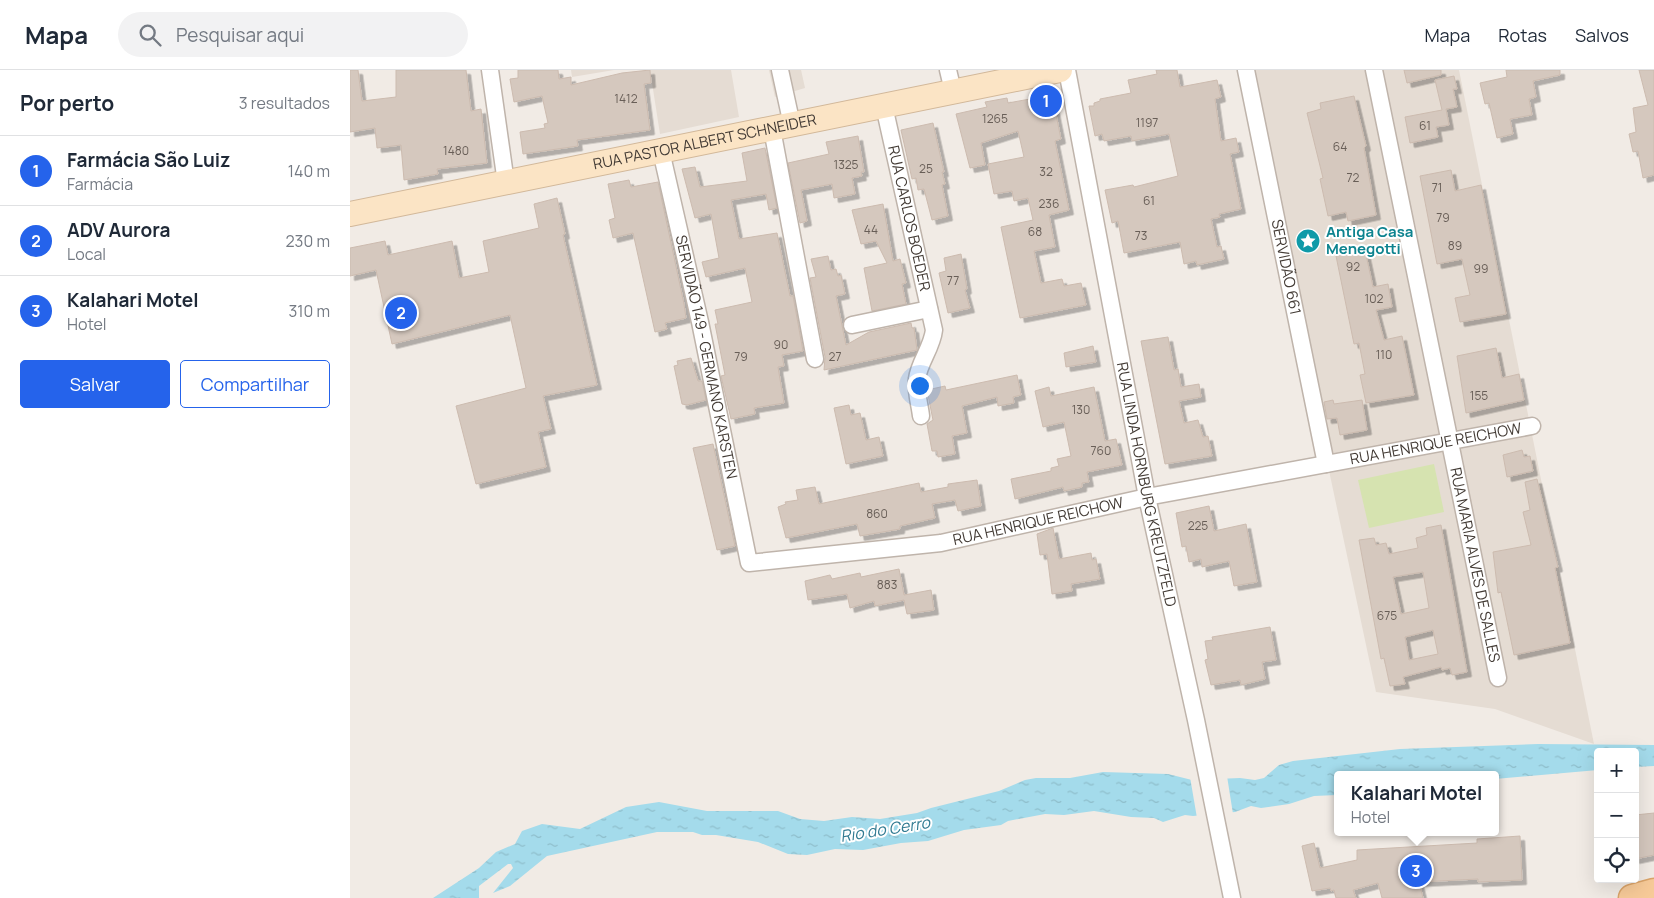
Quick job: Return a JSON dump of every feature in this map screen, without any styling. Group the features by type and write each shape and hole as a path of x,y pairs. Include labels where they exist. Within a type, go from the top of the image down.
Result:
{"main road":[{"name":"RUA PASTOR ALBERT SCHNEIDER","path":"350,214 884,106 950,81 1060,70"},
{"path":"1632,898 1654,892"}],"street":[{"path":"490,70 506,183"},
{"path":"780,70 782,127 815,359"},
{"name":"RUA LINDA HORNBURG KREUTZFELD","path":"1067,70 1147,496 1196,720 1232,898"},
{"path":"1235,70 1293,356"},
{"name":"SERVIDÃO 661","path":"1246,70 1326,464"},
{"name":"RUA MARIA ALVES DE SALLES","path":"1374,70 1498,678"},
{"name":"RUA CARLOS BOEDER","path":"884,106 934,330 933,340 925,354 917,380 921,416"},
{"name":"SERVIDÃO 149 - GERMANO KARSTEN","path":"661,151 700,322 749,563"},
{"path":"852,325 929,309"},
{"name":"RUA HENRIQUE REICHOW","path":"749,563 941,542 1147,496 1532,426"}],"shaded area":[{"path":"571,70 614,70 572,77"},
{"path":"650,70 731,70 739,117 660,134"},
{"path":"769,70 801,70 805,88 775,97"},
{"path":"1244,70 1459,70 1594,744 1495,709 1376,692"}],"green space":[{"path":"1434,464 1444,512 1369,528 1358,480"}],"water":[{"name":"Rio do Cerro","path":"1538,744 1654,745 1654,766 1639,767 1639,748 1594,748 1594,770 1499,779 1499,771 1334,771 1334,795 1314,796 1289,804 1261,808 1251,806 1235,812 1185,815 1163,822 1154,818 1131,817 1094,811 1064,815 1045,814 1008,821 1001,825 964,830 928,841 901,843 863,850 835,849 807,855 788,854 758,842 716,835 702,835 693,832 657,832 547,856 510,886 493,893 513,868 511,864 508,864 479,886 479,898 433,898 479,868 496,852 515,844 522,831 542,824 580,829 626,807 659,802 707,811 778,811 800,819 824,821 852,817 880,819 917,813 999,791 1025,780 1036,778 1070,778 1103,772 1168,774 1192,780 1240,778 1255,780 1264,778 1279,765 1293,761 1400,749"}],"pier":[{"path":"1227,776 1233,814 1197,818 1190,777 1214,779"}],"building":[{"path":"350,70 358,70 362,101 396,97 396,70 466,70 471,111 481,109 487,163 437,169 438,174 404,180 401,145 377,148 375,128 350,132"},
{"path":"518,70 558,70 559,79 571,77 571,85 622,73 650,70 651,83 644,84 650,130 577,140 578,146 523,154 520,132 545,128 544,124 548,123 542,96 514,102 510,79 518,78"},
{"path":"1156,70 1177,70 1180,87 1217,80 1221,97 1215,99 1221,141 1236,138 1239,152 1230,154 1241,209 1219,214 1220,217 1211,219 1217,247 1221,246 1224,259 1197,265 1196,261 1184,264 1180,242 1124,253 1118,221 1112,223 1105,190 1133,185 1134,187 1178,176 1169,134 1132,141 1131,136 1104,141 1102,134 1095,136 1089,106 1094,106 1094,103 1100,101 1100,99 1131,93 1128,80 1157,74"},
{"path":"1404,70 1441,70 1441,75 1407,83"},
{"path":"1506,70 1560,70 1560,75 1533,81 1536,97 1529,99 1532,115 1510,119 1513,134 1497,138 1489,103 1485,104 1480,83 1507,77"},
{"path":"1639,70 1654,70 1654,175 1643,178 1638,151 1633,152 1629,134 1636,132 1633,108 1648,105"},
{"path":"1454,76 1457,89 1453,89 1457,107 1446,109 1449,125 1436,127 1438,137 1410,143 1405,117 1442,110 1435,80"},
{"path":"1052,95 1061,139 1055,141 1069,210 1049,215 1055,247 1034,251 1041,283 1062,279 1064,286 1081,283 1086,305 1020,318 1001,227 1033,220 1028,198 1014,201 1012,191 994,194 988,164 1024,157 1018,131 981,143 985,165 970,168 956,114 987,107 985,102 1007,98 1008,103"},
{"path":"1354,96 1366,146 1364,148 1376,215 1348,221 1346,212 1328,216 1320,179 1323,178 1307,113 1321,109 1320,103"},
{"path":"933,123 944,172 942,172 945,184 942,185 948,216 932,220 924,189 918,190 916,178 912,179 901,130"},
{"path":"858,136 864,172 861,172 862,176 852,178 855,194 834,198 832,184 801,190 807,221 800,223 788,163 829,154 826,142"},
{"path":"765,148 777,208 769,210 766,194 731,200 739,239 777,233 790,296 793,296 803,351 782,355 784,366 778,367 784,403 754,408 755,414 731,419 721,376 725,375 715,324 718,324 715,310 752,302 745,268 706,277 702,262 719,258 711,214 695,218 682,169 695,167 700,187 747,181 742,153"},
{"path":"1451,170 1455,191 1481,185 1506,314 1460,322 1455,298 1470,295 1462,259 1437,264 1420,176"},
{"path":"629,180 631,187 658,182 684,304 686,318 665,323 667,329 655,332 633,233 613,238 609,220 615,218 608,184"},
{"path":"557,198 565,234 563,235 597,385 543,396 551,429 538,432 546,467 476,484 456,406 526,388 510,315 392,344 376,270 350,276 350,248 385,241 388,255 452,241 459,278 489,272 483,241 539,228 534,204"},
{"path":"883,204 893,261 900,259 906,283 902,284 906,304 872,311 864,268 887,263 876,241 861,244 852,210"},
{"path":"1365,250 1373,287 1388,284 1392,307 1376,310 1384,340 1402,336 1414,395 1366,403 1360,375 1365,374 1359,343 1354,344 1336,256"},
{"path":"961,254 967,289 965,290 970,308 948,313 939,273 946,271 944,258"},
{"path":"828,256 831,270 836,269 838,276 841,275 845,294 836,296 846,345 869,332 911,323 912,328 914,328 917,350 824,370 825,357 810,278 816,277 811,259"},
{"path":"1168,337 1174,370 1178,369 1181,387 1199,384 1201,397 1179,401 1184,423 1198,420 1203,437 1208,436 1212,456 1165,464 1141,341"},
{"path":"1093,346 1096,362 1066,367 1064,353"},
{"path":"1496,348 1502,378 1519,374 1524,400 1466,413 1457,356"},
{"path":"691,358 698,381 702,381 706,400 687,405 682,404 674,366 678,365 677,361"},
{"path":"1017,375 1021,395 1013,397 1014,403 998,406 997,397 962,406 967,433 952,436 955,454 938,457 937,451 932,451 927,424 933,420 927,390 945,386 946,390"},
{"path":"1049,387 1051,396 1094,387 1105,441 1116,439 1122,465 1087,472 1089,482 1082,483 1082,487 1064,491 1063,487 1015,499 1011,479 1051,471 1051,468 1059,466 1057,459 1071,456 1064,422 1043,427 1035,391"},
{"path":"1333,400 1334,404 1362,400 1367,430 1340,435 1337,418 1327,419 1324,402"},
{"path":"849,405 851,415 860,413 866,440 879,437 883,456 846,464 834,408"},
{"path":"713,444 735,546 717,550 693,448"},
{"path":"1522,450 1524,457 1530,456 1533,471 1507,477 1503,455"},
{"path":"1537,479 1558,567 1555,568 1570,643 1514,655 1501,592 1498,593 1493,552 1531,545 1523,512 1530,510 1525,482"},
{"path":"977,480 981,506 958,511 955,500 932,504 935,518 900,526 900,529 860,536 857,524 786,538 778,507 786,504 785,502 798,500 796,490 815,487 819,504 919,483 921,492 948,487 948,484"},
{"path":"1209,506 1214,531 1246,524 1257,582 1234,586 1229,561 1202,567 1201,559 1189,562 1186,546 1182,547 1176,513"},
{"path":"1441,525 1467,672 1452,675 1450,668 1442,670 1441,667 1403,677 1405,684 1390,686 1384,658 1381,659 1359,540 1374,538 1376,545 1386,543 1389,554 1418,548 1416,538 1427,535 1426,528","holes":["1423,572 1429,608 1401,614 1393,577","1433,630 1438,654 1409,660 1405,637"]},
{"path":"1053,528 1059,559 1091,553 1092,560 1096,559 1100,579 1071,584 1072,591 1052,594 1047,554 1040,555 1037,534"},
{"path":"899,569 904,595 931,590 934,610 907,614 904,600 875,606 874,601 850,608 847,594 808,600 805,581 830,575 832,579 860,573 861,577"},
{"path":"1270,627 1276,660 1262,662 1265,679 1241,685 1240,680 1211,685 1205,660 1208,659 1205,641 1213,640 1212,637"},
{"path":"1654,813 1654,855 1639,858 1639,838 1639,815"},
{"path":"1520,836 1522,880 1478,882 1478,879 1419,882 1423,898 1382,898 1378,883 1353,890 1356,898 1336,898 1334,890 1331,891 1330,888 1312,891 1302,846 1314,843 1320,868 1357,860 1357,850 1477,843 1477,839"}],"place":[{"name":"Farmácia São Luiz","path":"1046,101"},
{"name":"Antiga Casa Menegotti","path":"1308,241"},
{"name":"ADV Aurora","path":"401,313"},
{"name":"Kalahari Motel","path":"1416,871"}]}
